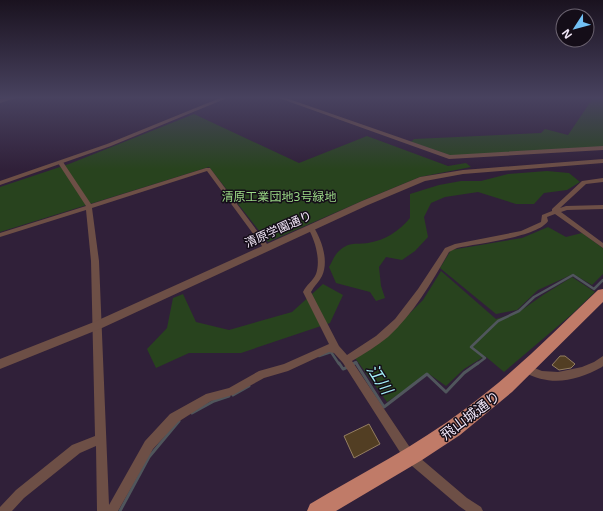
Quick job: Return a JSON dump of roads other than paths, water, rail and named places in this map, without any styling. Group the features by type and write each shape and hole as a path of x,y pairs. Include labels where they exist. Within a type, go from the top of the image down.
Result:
{"highway":[{"name":"飛山城通り","path":"317,511 439,439 471,416 527,369 603,294"}],"street":[{"path":"0,183 61,163 167,122"},
{"path":"340,122 436,157 447,159 603,148"},
{"path":"349,122 446,156 461,158"},
{"name":"清原学園通り","path":"0,364 98,325 365,203 423,180 463,172 603,161"},
{"path":"61,163 89,206 95,261 104,511"},
{"path":"0,236 89,206 208,169 267,248"},
{"path":"603,180 584,182 554,208 556,213 603,246"},
{"path":"346,360 377,340 389,329 418,294 447,250 455,246 522,233 543,224 544,216 556,213 566,208 603,207"},
{"path":"311,228 316,235 321,266 319,276 309,287 307,292 336,349 346,360 409,456 462,502 478,511"},
{"path":"112,511 149,445 174,418 209,397 230,392 262,374 285,368 329,348 336,349"},
{"path":"527,369 543,376 561,377 580,372 603,360"},
{"path":"4,511 20,494 76,449 101,439"}],"waterway":[{"name":"江川","path":"477,364 485,358 471,347 498,321 519,311 534,297 573,275 594,289 603,280"},
{"name":"江川","path":"319,356 331,352 339,364"},
{"name":"江川","path":"354,363 356,362 357,364"},
{"name":"江川","path":"339,363 343,369 348,367"},
{"name":"江川","path":"356,363 384,407 427,374 446,392 464,373 478,363"},
{"name":"江川","path":"233,395 249,386"},
{"name":"江川","path":"192,413 214,401 229,396"},
{"name":"江川","path":"120,511 149,457 179,421"}],"park label":[{"name":"清原工業団地3号緑地","path":"279,196"}]}
